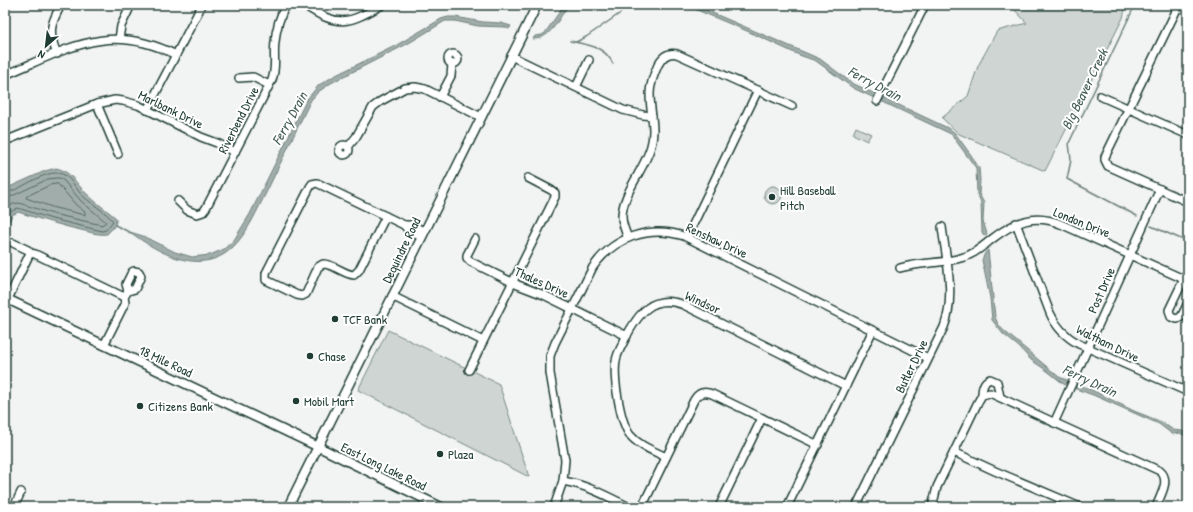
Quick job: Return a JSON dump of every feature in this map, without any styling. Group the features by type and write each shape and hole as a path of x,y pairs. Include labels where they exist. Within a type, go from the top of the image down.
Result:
{"main road":[{"name":"Dequindre Road","path":"288,507 511,56 534,6"},
{"name":"18 Mile Road","path":"6,299 317,446"},
{"name":"East Long Lake Road","path":"317,446 441,507"}],"street":[{"path":"57,54 51,37 51,27 61,5"},
{"path":"119,39 121,26 131,5"},
{"path":"147,110 202,5"},
{"name":"Riverbend Drive","path":"178,201 183,207 192,213 197,214 203,212 206,208 269,85 275,68 275,38 281,16 286,5"},
{"path":"304,5 334,20 346,22 357,19 382,5"},
{"path":"878,99 925,5"},
{"path":"1179,5 1105,157 1105,163 1108,166 1188,202"},
{"path":"5,74 93,41 119,39 132,40 149,43 176,55"},
{"path":"628,238 622,221 623,208 651,148 653,137 651,87 659,65 666,55 672,53 677,54 792,106"},
{"path":"511,56 623,110 652,116"},
{"path":"576,87 589,60"},
{"path":"440,97 451,76 452,64"},
{"path":"239,78 253,77 269,85"},
{"path":"348,147 356,137 374,106 405,88 415,87 425,89 481,117"},
{"path":"687,237 758,90"},
{"path":"1100,96 1188,134"},
{"name":"Marlbank Drive","path":"5,141 97,104 108,101 123,101 147,110 200,138 221,145 235,152"},
{"path":"97,104 118,154"},
{"path":"469,370 554,200 555,193 528,178"},
{"path":"386,216 359,270 354,275 348,274 328,264 323,264 318,267 306,294 302,296 268,281 266,278 266,273 312,184 317,183 386,216 404,225 411,225 422,234"},
{"name":"Post Drive","path":"1054,423 1160,189"},
{"name":"London Drive","path":"900,268 914,264 961,258 975,252 999,233 1016,223 1025,220 1038,219 1055,222 1186,280"},
{"name":"Waltham Drive","path":"1016,223 1052,317 1059,328 1067,336 1088,348 1188,392"},
{"name":"Butler Drive","path":"856,507 944,327 949,311 950,297 942,227"},
{"name":"Renshaw Drive","path":"553,506 563,481 565,457 549,364 553,347 589,274 597,261 610,248 638,234 658,231 687,237 928,358"},
{"name":"Thales Drive","path":"475,239 467,255 469,260 513,283 544,295 626,336"},
{"path":"13,243 28,250 30,253 126,294 125,303 104,345"},
{"path":"6,299 30,253"},
{"path":"1186,280 1170,309 1169,312 1171,316 1174,318 1181,317 1188,303"},
{"path":"392,296 483,341"},
{"name":"Windsor","path":"666,457 638,442 629,434 623,422 615,370 618,353 626,336 638,316 648,308 661,303 676,302 689,307 846,386"},
{"path":"787,507 873,330"},
{"path":"932,507 937,487 982,395 986,382 990,379 997,382 1000,397"},
{"path":"642,507 694,400 700,394 708,392 818,444"},
{"path":"982,395 990,393 1000,397 1162,472 1165,477 1165,482 1156,507"},
{"path":"719,507 762,418"},
{"path":"954,452 987,468 1080,507"},
{"path":"563,481 578,484 591,489 629,507"},
{"path":"14,507 20,492"}],"shaded area":[{"path":"1010,5 1126,5 1123,18 1045,171 959,134 942,118 968,96 978,66 997,31 1027,23"},
{"path":"856,127 871,134 867,141 853,134"},
{"name":"Hill Baseball Pitch","path":"769,186 777,186 782,191 780,202 777,204 769,204 764,199 764,191"},
{"path":"388,330 499,384 529,477 358,390"}],"water":[{"path":"564,5 569,5 550,32 545,36 533,39 535,36 545,33"},
{"name":"Ferry Drain","path":"685,5 694,5 820,59 852,83 950,129 955,133 979,168 979,194 984,203 983,221 987,234 984,236 982,232 981,203 977,194 976,168 951,134 853,88 816,61"},
{"name":"Ferry Drain","path":"455,17 483,22 501,23 511,26 509,29 505,27 478,26 455,21 445,21 409,43 331,83 318,92 311,100 256,213 243,235 232,248 220,256 207,261 180,259 153,247 130,232 143,236 175,252 192,257 210,255 224,249 234,240 250,214 307,99 319,85 395,46 441,19"},
{"path":"56,168 70,175 90,197 116,218 115,225 107,234 96,234 18,212 12,215 5,232 5,189 45,171"},
{"name":"Ferry Drain","path":"988,250 995,317 1003,330 1059,377 1090,389 1134,411 1162,422 1173,430 1182,431 1188,434 1188,437 1180,433 1172,434 1159,424 1093,395 1065,385 1031,360 1019,347 1003,334 992,320 990,298 982,260"}],"waterway":[{"name":"Big Beaver Creek","path":"1135,5 1069,143 1071,160 1067,179 1137,216"},
{"path":"576,42 586,37 622,12"},
{"path":"570,41 589,45 601,50 610,58 613,64"},
{"path":"115,225 131,233"},
{"name":"Big Beaver Creek","path":"1151,226 1188,242"}],"place":[{"name":"Hill Baseball Pitch","path":"772,197"},
{"name":"TCF Bank","path":"335,319"},
{"name":"Chase","path":"310,356"},
{"name":"Mobil Mart","path":"296,401"},
{"name":"Citizens Bank","path":"140,406"},
{"name":"Plaza","path":"440,454"}]}
